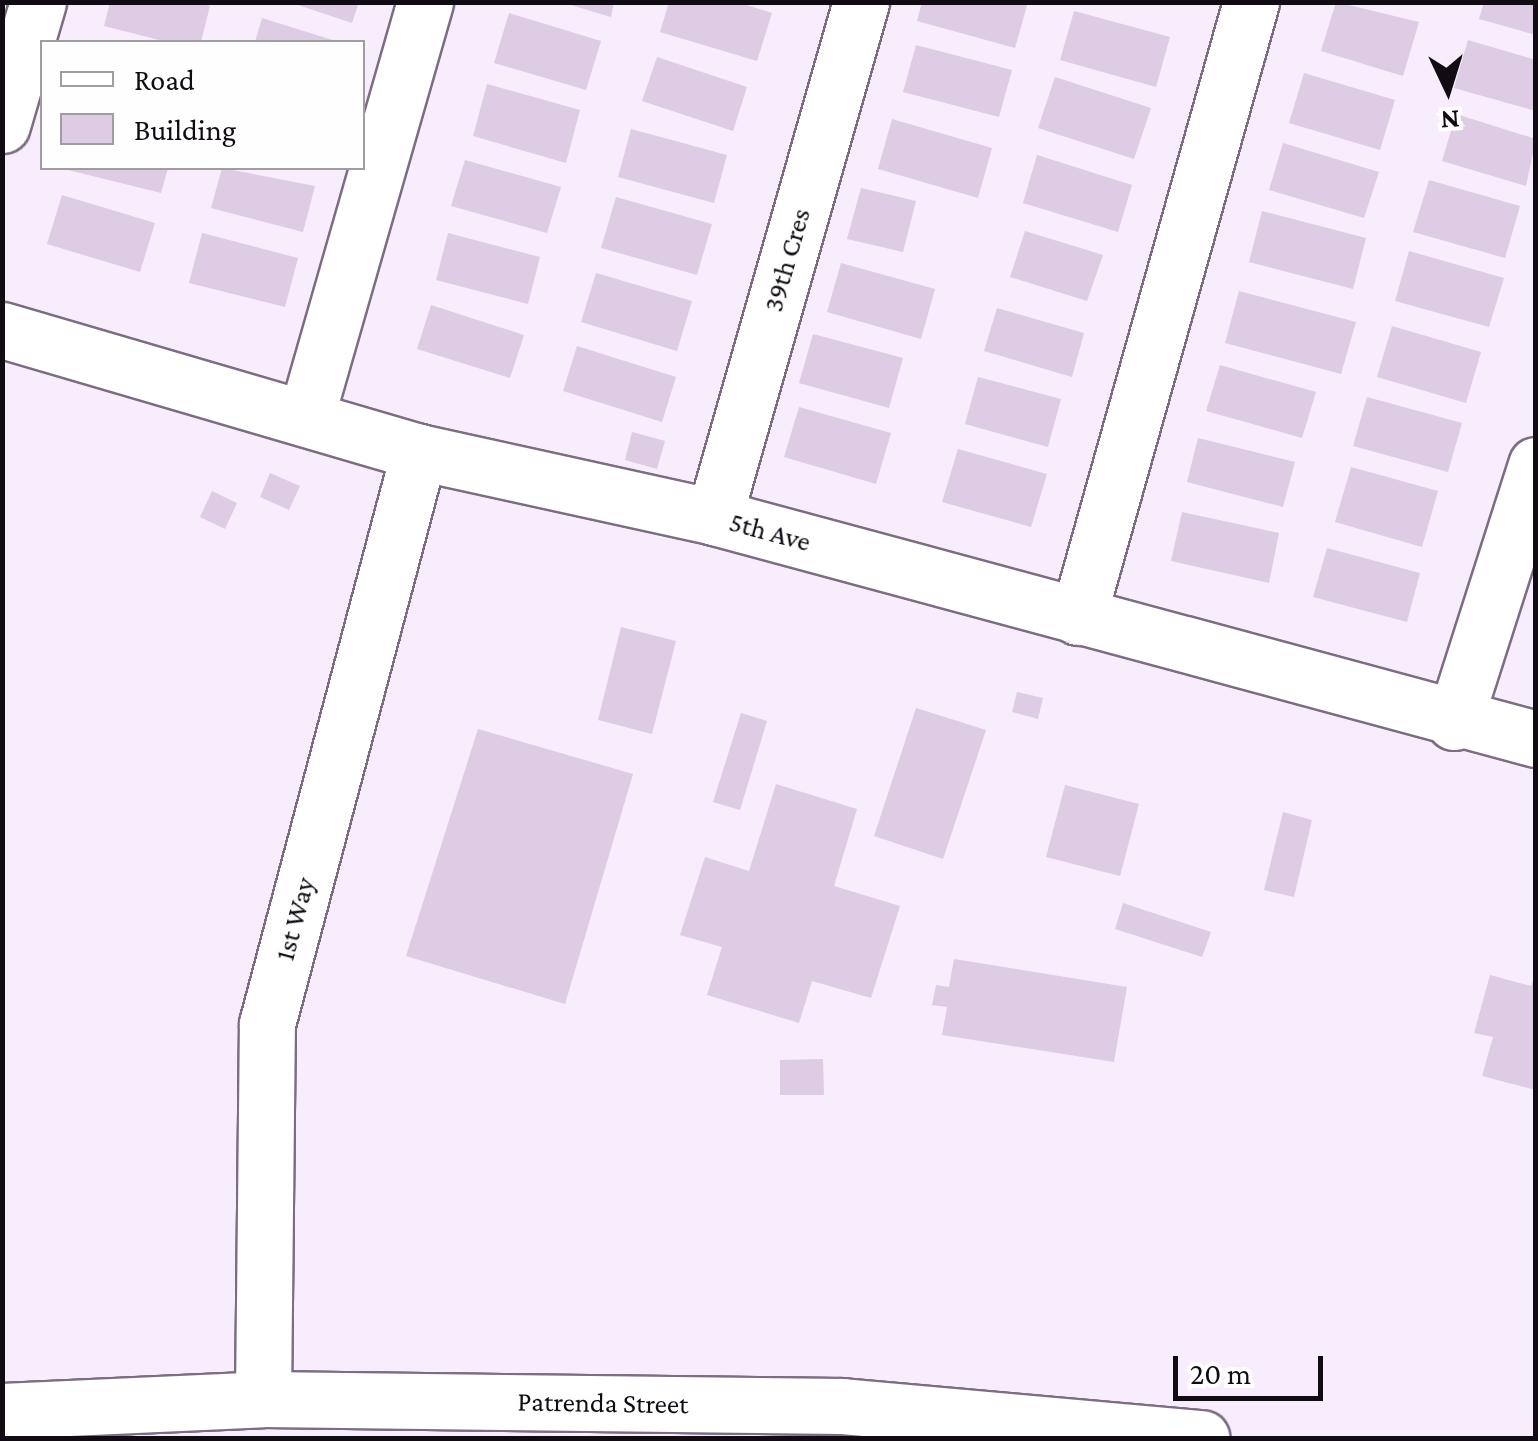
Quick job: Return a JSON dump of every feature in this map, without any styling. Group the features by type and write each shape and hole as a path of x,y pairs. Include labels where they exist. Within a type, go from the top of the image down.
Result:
{"street":[{"path":"2,126 38,2"},
{"path":"306,417 425,2"},
{"name":"39th Cres","path":"714,517 860,2"},
{"path":"1078,617 1251,2"},
{"name":"5th Ave","path":"2,330 419,452 714,517 1454,722 1536,740"},
{"name":"1st Way","path":"263,1398 267,1024 419,452"},
{"path":"1454,722 1536,465"},
{"name":"Patrenda Street","path":"2,1411 159,1420 263,1398 842,1406 1202,1438"}],"building":[{"path":"110,2 196,2 210,6 202,40 159,40 104,26"},
{"path":"289,2 359,2 352,23"},
{"path":"561,2 614,2 611,17"},
{"path":"669,2 737,2 772,13 757,61 660,32"},
{"path":"922,2 1028,2 1015,48 917,21"},
{"path":"1336,2 1419,22 1403,76 1321,51"},
{"path":"1484,2 1536,2 1536,35 1479,19"},
{"path":"1074,11 1170,37 1156,87 1060,60"},
{"path":"509,13 601,41 586,90 494,63"},
{"path":"262,18 333,40 256,40"},
{"path":"1468,40 1536,60 1536,111 1454,88"},
{"path":"916,45 1012,70 999,117 903,92"},
{"path":"657,57 747,87 733,131 642,101"},
{"path":"1304,73 1395,100 1380,150 1289,123"},
{"path":"1055,77 1151,108 1134,159 1038,128"},
{"path":"487,84 580,110 566,163 473,136"},
{"path":"1456,114 1536,139 1526,186 1442,161"},
{"path":"892,119 992,148 978,198 878,169"},
{"path":"631,129 727,155 714,203 618,177"},
{"path":"1283,143 1379,172 1364,218 1269,190"},
{"path":"1037,155 1132,185 1118,232 1023,203"},
{"path":"465,160 561,187 547,233 451,206"},
{"path":"68,170 167,170 161,193"},
{"path":"221,170 315,186 303,232 211,208"},
{"path":"1429,180 1520,206 1505,258 1413,232"},
{"path":"861,188 916,201 903,252 847,239"},
{"path":"62,195 155,223 140,272 47,244"},
{"path":"616,197 712,224 697,275 601,248"},
{"path":"1262,211 1366,238 1353,289 1249,262"},
{"path":"1025,231 1103,255 1087,301 1010,277"},
{"path":"202,233 298,258 285,307 189,283"},
{"path":"448,233 540,257 528,304 436,280"},
{"path":"1409,251 1504,278 1489,327 1395,301"},
{"path":"841,263 935,289 921,339 827,312"},
{"path":"596,273 692,301 677,351 581,322"},
{"path":"1239,291 1356,322 1341,374 1225,343"},
{"path":"431,305 524,335 510,378 417,349"},
{"path":"997,308 1084,333 1072,377 984,351"},
{"path":"1392,326 1481,352 1466,403 1377,377"},
{"path":"813,334 903,358 889,408 799,383"},
{"path":"577,346 676,377 662,422 563,391"},
{"path":"1220,365 1316,392 1302,438 1206,411"},
{"path":"978,377 1061,399 1048,447 965,424"},
{"path":"1367,397 1462,423 1448,472 1353,446"},
{"path":"799,407 891,433 876,484 784,457"},
{"path":"632,432 665,441 657,469 625,460"},
{"path":"1198,438 1295,462 1283,507 1187,482"},
{"path":"958,449 1047,474 1031,527 942,502"},
{"path":"1351,467 1438,491 1422,547 1335,522"},
{"path":"270,473 300,486 289,510 260,497"},
{"path":"212,491 237,503 225,529 200,517"},
{"path":"1182,512 1279,533 1269,583 1171,561"},
{"path":"1327,548 1420,573 1407,622 1313,597"},
{"path":"621,627 676,641 652,734 598,720"},
{"path":"1017,692 1043,698 1038,719 1012,712"},
{"path":"916,708 986,730 943,859 874,836"},
{"path":"741,713 767,721 740,810 713,802"},
{"path":"478,729 633,774 565,1004 406,956"},
{"path":"776,784 857,809 834,886 900,906 871,998 812,981 799,1023 707,995 722,947 680,935 705,857 749,871"},
{"path":"1065,785 1139,804 1120,876 1046,857"},
{"path":"1283,812 1312,820 1294,897 1264,890"},
{"path":"1123,903 1211,932 1202,957 1115,929"},
{"path":"954,959 1127,987 1114,1062 942,1035 947,1007 932,1005 936,985 949,987"},
{"path":"1536,973 1536,1090 1482,1076 1493,1037 1474,1033 1490,975 1531,986"},
{"path":"823,1059 824,1095 780,1095 780,1060"}]}
